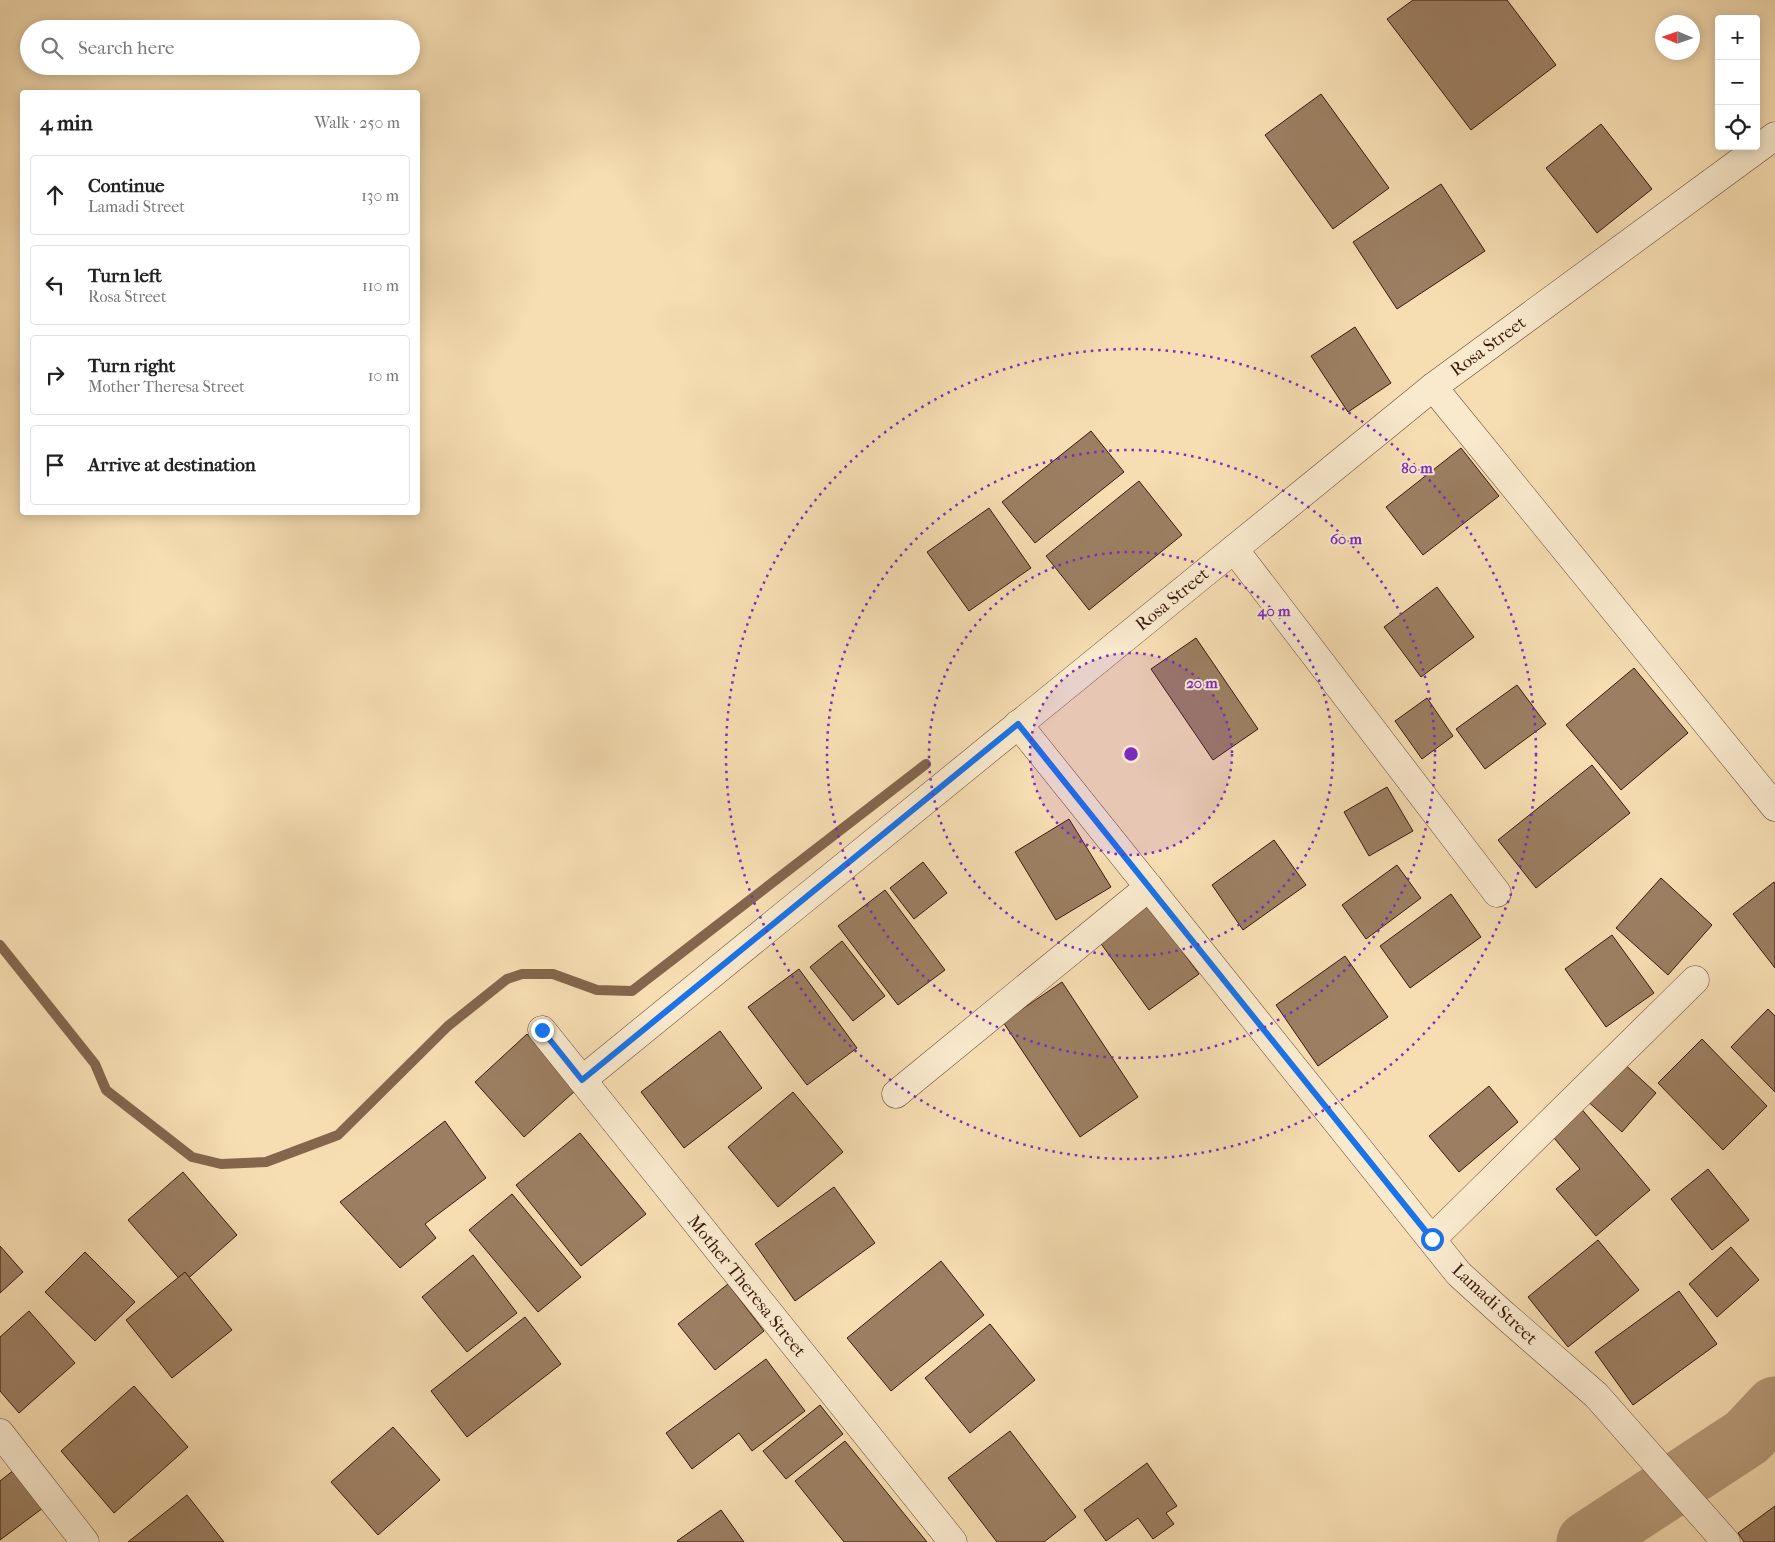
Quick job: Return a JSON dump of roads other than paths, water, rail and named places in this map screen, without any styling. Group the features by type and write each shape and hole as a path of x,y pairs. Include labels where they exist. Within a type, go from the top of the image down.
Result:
{"street":[{"name":"Rosa Street","path":"582,1080 1432,387 1775,136"},
{"path":"1432,387 1775,807"},
{"path":"1234,549 1497,893"},
{"name":"Lamadi Street","path":"1018,724 1459,1274 1596,1395 1726,1542"},
{"path":"896,1094 1149,886"},
{"path":"1432,1239 1695,980"},
{"name":"Mother Theresa Street","path":"542,1030 953,1542"},
{"path":"0,1433 85,1542"}],"waterway":[{"path":"0,945 95,1064 106,1090 192,1157 221,1164 266,1162 338,1135 448,1026 507,979 522,974 553,974 597,990 632,991 926,764"},
{"path":"1587,1542 1747,1437 1775,1407"}]}
